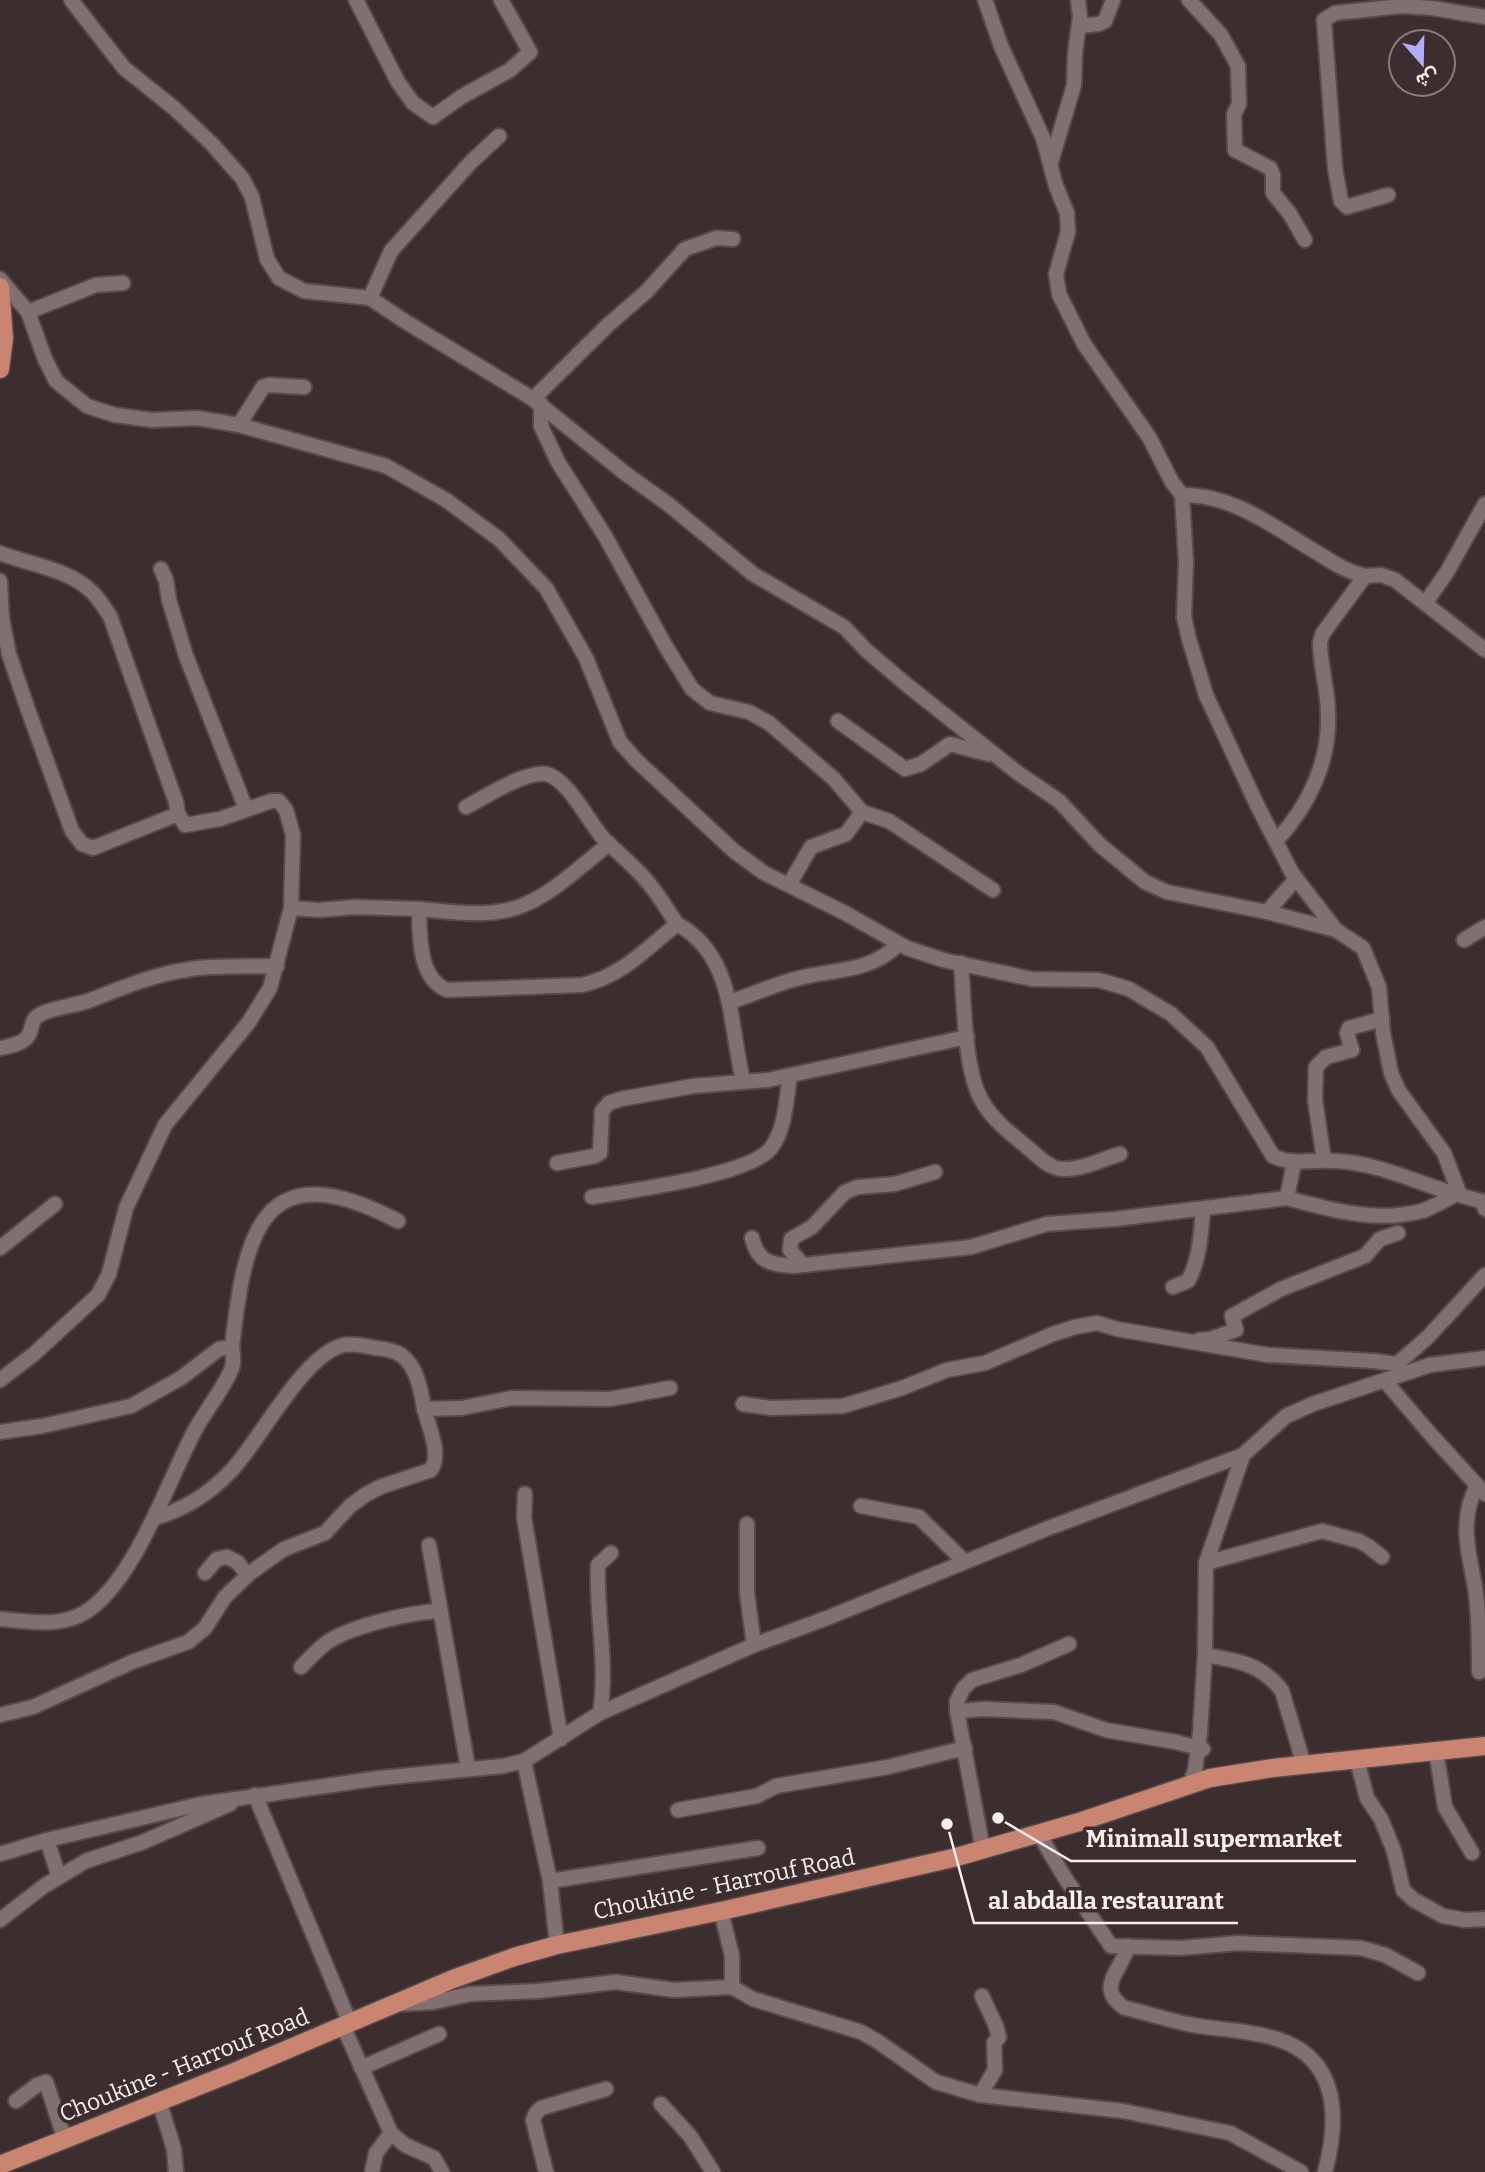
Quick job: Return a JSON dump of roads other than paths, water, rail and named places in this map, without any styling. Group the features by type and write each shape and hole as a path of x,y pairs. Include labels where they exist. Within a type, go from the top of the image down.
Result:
{"main road":[{"path":"0,287 4,338 0,362"},
{"name":"Choukine - Harrouf Road","path":"0,2165 514,1956 983,1850 1210,1778 1485,1746"}],"street":[{"path":"71,0 124,68 174,108 242,178 252,197 267,259 279,278 304,291 370,298 537,401 753,574 844,627 867,651 996,755 1059,801 1100,845 1145,882 1167,892 1267,912 1336,930"},
{"path":"356,0 398,82 413,103 433,117 461,97 510,70 530,52 501,0"},
{"path":"985,0 1001,46 1044,138 1056,186 1067,213 1068,232 1056,274 1059,294 1084,344 1149,437 1172,482 1182,495 1186,562 1183,601 1189,639 1206,695 1283,859 1336,930 1363,948 1379,987 1391,1073 1399,1091 1444,1153 1459,1194"},
{"path":"1051,163 1074,85 1079,26 1078,0"},
{"path":"1079,26 1105,21 1113,0"},
{"path":"1189,0 1220,36 1238,66 1239,104 1234,114 1235,150 1270,168 1273,175 1273,193 1290,214 1305,240"},
{"path":"1388,195 1347,207 1340,201 1324,20 1335,13 1402,6 1485,17"},
{"path":"370,298 391,251 471,162 499,136"},
{"path":"537,401 608,325 646,292 685,249 716,238 733,239"},
{"path":"0,279 28,312 56,381 87,406 115,415 152,420 197,418 239,425 386,466 446,500 499,539 535,575 555,602 586,658 620,742 734,851 764,873 845,913 898,944 961,963 1032,979 1099,981 1129,989 1171,1014 1207,1047 1254,1121 1268,1151 1279,1159 1294,1162 1356,1162 1484,1204"},
{"path":"28,312 96,285 122,283"},
{"path":"239,425 263,387 304,387"},
{"path":"537,401 541,426 558,462 605,537 666,648 692,689 709,703 749,712 769,723 834,779 862,812 888,821 993,890"},
{"path":"1182,495 1205,497 1248,512 1342,568 1365,576 1381,575 1395,580 1485,650"},
{"path":"1426,602 1447,572 1485,503"},
{"path":"0,553 50,569 80,584 93,593 110,616 178,814 186,825 220,819 271,801 279,801 286,810 293,835 291,908 285,922 270,988 249,1022 165,1125 126,1208 109,1274 98,1295 34,1354 0,1380"},
{"path":"161,569 186,656 246,809"},
{"path":"1276,841 1310,795 1324,755 1328,712 1320,642 1329,625 1365,576"},
{"path":"0,581 2,619 9,654 69,821 82,844 93,848 178,814"},
{"path":"838,721 905,769 921,764 950,744 996,755"},
{"path":"467,807 508,785 534,776 550,775 556,778 609,844 645,878 677,924 687,930 711,955 730,1002 735,1048 743,1080"},
{"path":"789,885 811,847 846,834 853,828 862,812"},
{"path":"291,908 319,910 356,907 469,912 512,909 528,904 609,844"},
{"path":"1267,912 1296,879"},
{"path":"419,909 426,966 437,985 447,990 582,985 600,981 638,958 677,924"},
{"path":"1464,940 1485,928"},
{"path":"730,1002 792,980 864,966 886,956 898,944"},
{"path":"961,963 967,1037 975,1087 981,1099 1015,1137 1042,1160 1059,1169 1120,1154"},
{"path":"0,1048 28,1039 34,1019 41,1014 86,1002 131,983 188,969 214,966 277,966"},
{"path":"1324,1160 1315,1100 1316,1067 1326,1057 1352,1050 1349,1028 1382,1019"},
{"path":"556,1163 600,1153 602,1111 609,1103 621,1099 693,1086 768,1080 967,1037"},
{"path":"592,1197 731,1169 763,1156 771,1148 781,1128 790,1076"},
{"path":"1287,1198 1294,1162"},
{"path":"803,1265 790,1250 790,1239 811,1227 845,1192 858,1187 895,1184 935,1172"},
{"path":"752,1238 755,1250 768,1262 778,1265 803,1265 971,1247 1047,1224 1287,1198 1343,1213 1377,1216 1423,1210 1459,1194"},
{"path":"0,1619 60,1621 84,1612 96,1604 118,1576 154,1518 194,1433 232,1366 240,1286 249,1248 270,1210 300,1195 327,1196 379,1211 398,1221"},
{"path":"0,1248 55,1204"},
{"path":"1173,1287 1188,1281 1192,1274 1199,1246 1202,1209"},
{"path":"1185,1341 1210,1339 1236,1330 1233,1316 1281,1289 1364,1256 1380,1239 1398,1233"},
{"path":"0,1854 153,1814 249,1796 468,1768 503,1766 524,1761 600,1713 754,1645 1243,1455 1286,1416 1313,1404 1385,1381 1400,1370 1485,1275"},
{"path":"743,1404 771,1408 843,1406 902,1388 947,1370 985,1363 1053,1334 1097,1323 1117,1329 1268,1355 1374,1361 1400,1370 1485,1357"},
{"path":"0,1716 33,1706 132,1662 188,1642 205,1629 225,1597 248,1574 284,1549 325,1533 365,1495 430,1470 435,1457 418,1381 401,1354 394,1351 356,1345 337,1348 315,1363 296,1383 230,1472 195,1502 154,1518"},
{"path":"0,1432 53,1424 131,1406 181,1378 219,1349 232,1347"},
{"path":"1385,1381 1481,1489 1468,1503 1465,1520 1477,1601 1479,1672"},
{"path":"424,1409 462,1408 512,1398 610,1399 670,1388"},
{"path":"1190,1784 1200,1743 1206,1563 1243,1455"},
{"path":"525,1494 524,1517 561,1740"},
{"path":"861,1506 919,1517 965,1562"},
{"path":"747,1524 747,1593 754,1645"},
{"path":"1206,1563 1322,1531 1359,1541 1382,1558"},
{"path":"429,1545 468,1768"},
{"path":"600,1713 603,1663 597,1592 598,1565 611,1553"},
{"path":"205,1573 217,1559 227,1557 237,1562 248,1574"},
{"path":"301,1667 327,1642 346,1633 410,1614 440,1611"},
{"path":"983,1850 957,1701 972,1680 1021,1665 1069,1644"},
{"path":"1205,1655 1243,1661 1259,1668 1278,1685 1304,1765"},
{"path":"957,1711 1014,1709 1054,1712 1106,1730 1200,1743"},
{"path":"1200,1743 1210,1778"},
{"path":"678,1810 757,1796 776,1786 910,1762 965,1748"},
{"path":"1436,1751 1445,1807 1472,1853"},
{"path":"1357,1760 1367,1798 1381,1819 1394,1850 1403,1890 1414,1900 1443,1916 1465,1920 1485,1919"},
{"path":"524,1761 550,1881 556,1945"},
{"path":"0,1920 86,1861 143,1842 249,1796"},
{"path":"249,1796 347,2024 361,2068 391,2133 395,2139 413,2151 434,2158 443,2172"},
{"path":"1039,1834 1111,1946 1181,1948 1238,1943 1361,1948 1385,1955 1418,1973"},
{"path":"47,1840 59,1877"},
{"path":"550,1881 758,1848"},
{"path":"722,1911 732,1956 732,1987"},
{"path":"1128,1947 1111,1979 1110,1988 1118,2003 1125,2008 1190,2025 1275,2038 1304,2052 1326,2080 1331,2092 1333,2126 1325,2172"},
{"path":"393,2005 434,2002 470,1994 499,1994 616,1982 674,1990 732,1987 753,1999 861,2032 877,2040 936,2082 980,2095 1123,2110 1230,2133 1301,2172"},
{"path":"980,2095 995,2070 994,2043 999,2037 982,1996"},
{"path":"361,2068 439,2034"},
{"path":"16,2101 37,2085 46,2082 65,2140"},
{"path":"546,2172 533,2120 536,2113 541,2108 606,2089"},
{"path":"159,2101 174,2149 176,2172"},
{"path":"660,2104 690,2136 713,2172"},
{"path":"372,2172 376,2153 391,2133"}],"place":[{"name":"Minimall supermarket","path":"998,1818"},
{"name":"al abdalla restaurant","path":"947,1824"}]}
